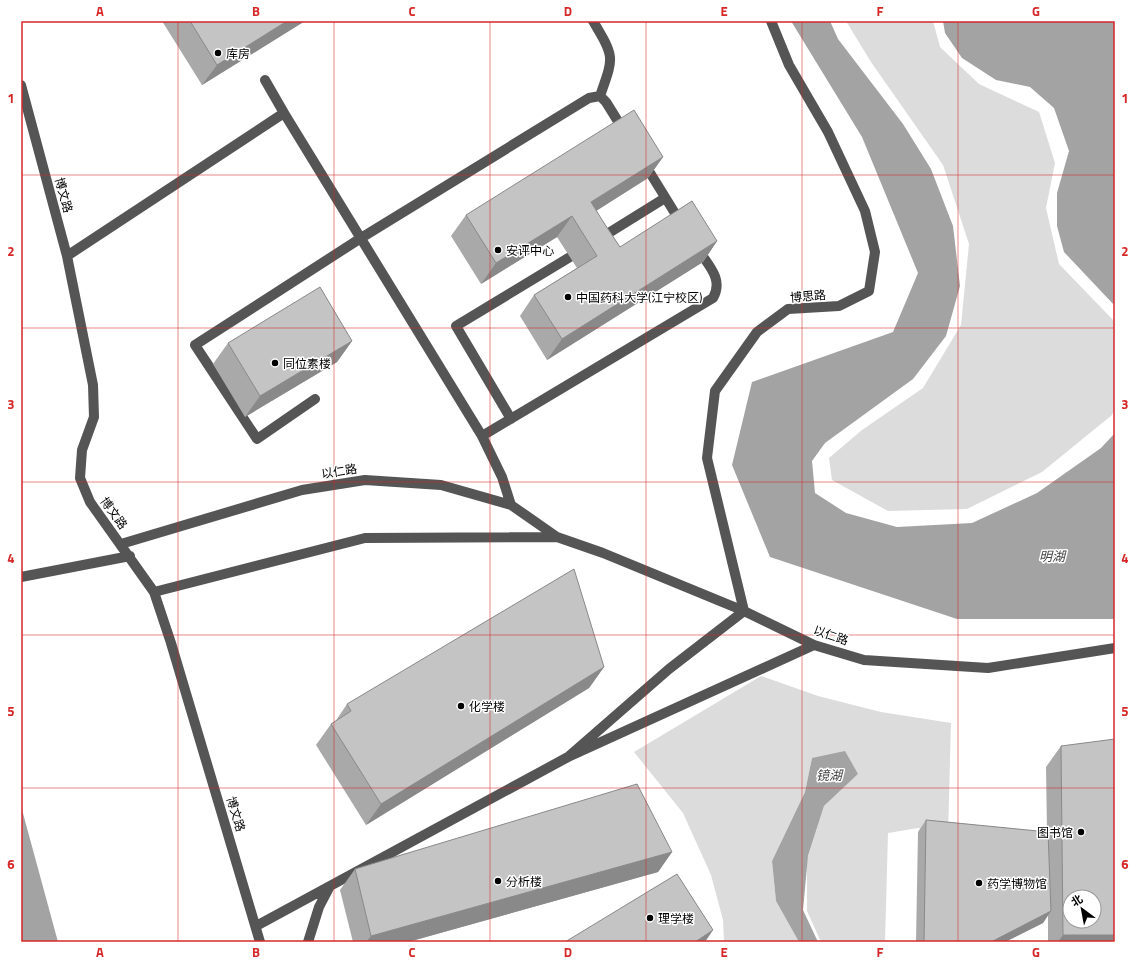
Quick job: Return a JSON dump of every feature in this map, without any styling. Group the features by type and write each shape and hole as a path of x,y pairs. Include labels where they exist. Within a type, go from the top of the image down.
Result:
{"street":[{"path":"593,21 607,44 612,57 600,96"},
{"name":"博思路","path":"744,611 707,458 714,391 757,332 788,309 840,306 869,291 874,252 865,211 828,132 789,65 771,21"},
{"path":"264,80 482,436 502,477 512,505"},
{"name":"博文路","path":"21,85 67,256 93,385 94,417 82,450 80,478 90,502 130,556 154,592 171,643 260,942"},
{"path":"600,96 606,102 630,140"},
{"path":"315,399 257,439 195,345 361,238 589,98 600,96"},
{"path":"67,256 284,113"},
{"path":"638,153 686,230"},
{"path":"590,244 666,198"},
{"path":"482,436 713,298 716,292 718,280 694,242"},
{"path":"511,419 456,326 570,257"},
{"name":"以仁路","path":"120,544 302,490 366,480 441,485 512,505 557,537 603,553 744,611 814,645 864,660 988,668 1115,648"},
{"name":"以仁路","path":"154,592 365,538 557,537"},
{"path":"21,577 130,556"},
{"path":"568,757 669,669 744,611"},
{"path":"256,926 568,757 814,645"},
{"path":"308,942 319,907 330,886"}],"shaded area":[{"path":"846,21 933,21 940,47 979,84 1039,112 1055,163 1046,208 1059,264 1115,322 1115,408 1112,415 1042,472 967,509 888,511 832,480 829,458 862,430 923,388 961,325 969,244 943,165 871,62"},
{"path":"761,676 818,696 881,712 951,723 948,836 918,828 888,833 885,942 821,942 807,911 807,860 824,806 858,774 812,758 805,792 772,861 776,901 799,942 724,942 723,920 711,875 683,813 634,752"}],"water":[{"name":"明湖","path":"791,21 830,21 838,39 903,124 931,169 953,226 960,286 946,336 913,379 825,443 812,461 815,493 846,513 897,527 972,523 1037,493 1101,448 1115,433 1115,619 957,619 770,557 732,465 752,382 893,332 918,273 862,137"},
{"path":"943,21 1115,21 1115,306 1064,252 1057,226 1057,193 1069,151 1054,108 1030,87 996,80 962,58 945,33"},
{"name":"镜湖","path":"845,751 858,774 824,806 808,856 803,910 818,942 799,942 776,901 772,861 805,792 812,758"},
{"path":"21,806 58,942 21,942"}],"building":[{"path":"190,21 287,21 217,65"},
{"name":"安评中心","path":"634,110 663,157 591,202 604,223 620,247 692,201 717,241 562,339 534,295 597,256 572,216 496,263 466,215"},
{"name":"同位素楼","path":"320,287 352,341 260,396 228,343"},
{"name":"化学楼","path":"574,569 604,667 381,804 331,724 351,711 347,704"},
{"name":"图书馆","path":"1115,739 1115,935 1063,935 1063,929 1102,929 1102,889 1063,889 1061,746"},
{"name":"分析楼","path":"637,784 672,852 371,936 355,869"},
{"name":"药学博物馆","path":"926,820 1048,832 1051,911 991,942 924,942"},
{"path":"677,874 713,930 695,942 565,942"}],"place":[{"name":"库房","path":"218,53"},
{"name":"安评中心","path":"498,250"},
{"name":"中国药科大学(江宁校区)","path":"568,297"},
{"name":"同位素楼","path":"275,363"},
{"name":"化学楼","path":"461,706"},
{"name":"图书馆","path":"1081,832"},
{"name":"分析楼","path":"498,881"},
{"name":"药学博物馆","path":"979,883"},
{"name":"理学楼","path":"650,918"}]}
